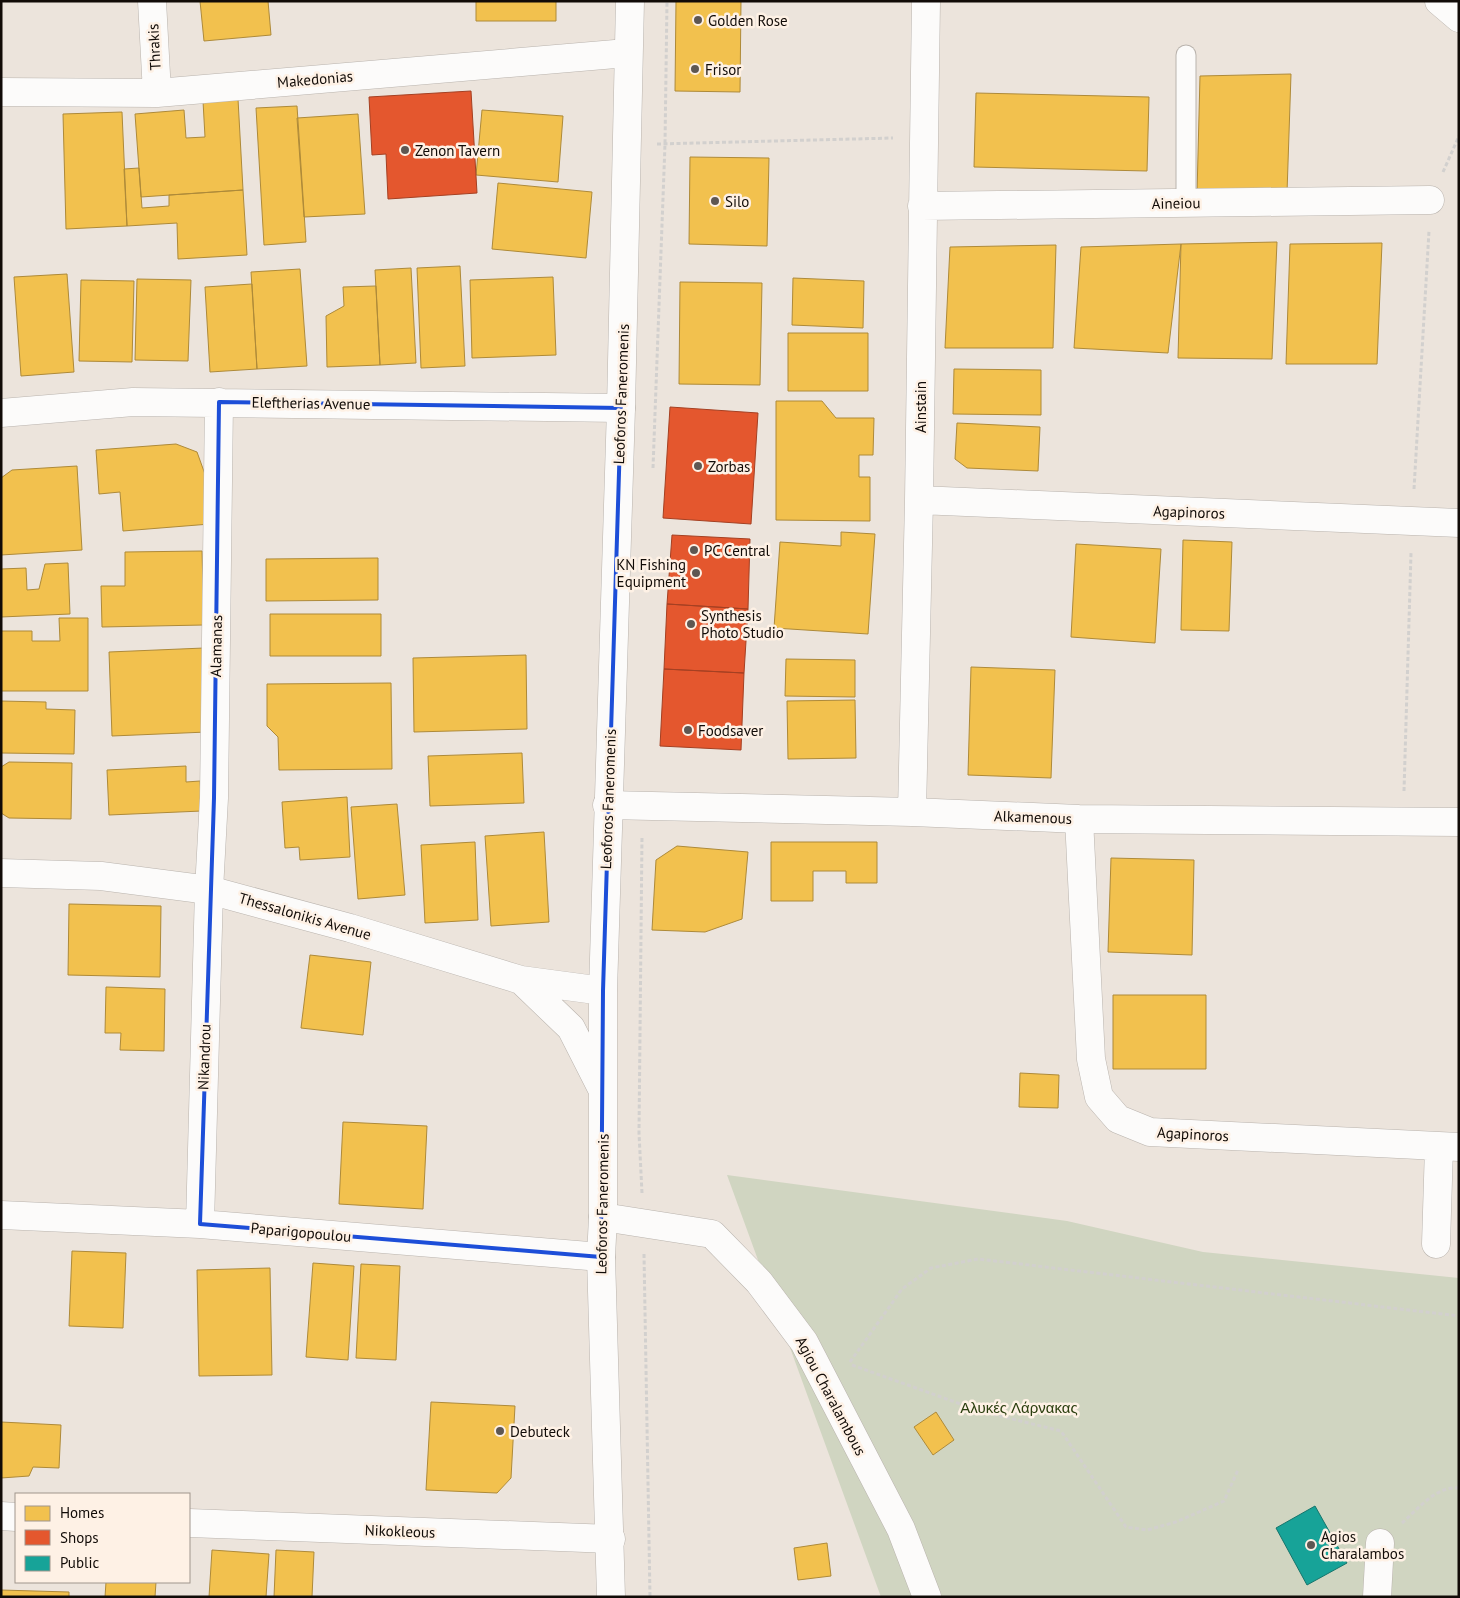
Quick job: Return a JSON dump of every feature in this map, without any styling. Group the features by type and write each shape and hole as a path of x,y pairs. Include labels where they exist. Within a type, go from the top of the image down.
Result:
{"street":[{"name":"Thrakis","path":"152,1 157,93"},
{"name":"Leoforos Faneromenis","path":"611,1597 611,1539 601,1257 604,1092 603,991 621,408 627,53 630,1"},
{"name":"Ainstain","path":"912,812 919,500 926,1"},
{"path":"1439,1 1459,18"},
{"name":"Makedonias","path":"1,92 157,93 627,53"},
{"name":"Aineiou","path":"922,206 1430,200"},
{"name":"Eleftherias Avenue","path":"1,413 133,402 621,408"},
{"name":"Alamanas","path":"209,890 214,798 220,402"},
{"name":"Agapinoros","path":"919,500 1459,523"},
{"name":"Alkamenous","path":"608,804 912,812 1079,819 1459,822"},
{"name":"Agapinoros","path":"1079,819 1091,1059 1099,1097 1118,1119 1150,1132 1449,1147"},
{"name":"Thessalonikis Avenue","path":"1,873 101,876 209,890 350,928 520,980 603,991"},
{"name":"Nikandrou","path":"200,1224 209,890"},
{"path":"520,980 571,1028 604,1092"},
{"path":"1436,1244 1449,1147"},
{"name":"Paparigopoulou","path":"1,1215 200,1224 601,1257"},
{"name":"Agiou Charalambous","path":"603,1217 712,1234 759,1282 804,1342 901,1528 927,1597"},
{"path":"1,1516 15,1517"},
{"name":"Nikokleous","path":"190,1523 611,1539"},
{"path":"1377,1597 1380,1543"}],"lane":[{"path":"1186,55 1186,203"}],"path":[{"path":"653,469 665,144 667,1"},
{"path":"1403,821 1412,521 1430,200 1459,136"},
{"path":"626,145 924,137"},
{"path":"638,1134 644,1223 650,1597"},
{"path":"1238,1470 1224,1501 1176,1522 1157,1528 1148,1530 1126,1527 1061,1431 980,1411 849,1364 902,1289 931,1268 978,1259 1459,1316"},
{"path":"1380,1543 1429,1499 1451,1487 1459,1488"}],"highlighted area":[{"path":"219,402 621,408 603,991 601,1257 200,1224 214,798"}],"green space":[{"name":"Αλυκές Λάρνακας","path":"727,1175 1067,1221 1203,1252 1459,1278 1459,1597 881,1597"}],"building: Homes":[{"path":"200,1 268,1 271,35 204,41"},
{"path":"476,1 556,1 556,21 476,21"},
{"path":"676,1 741,1 740,92 675,91"},
{"path":"1291,74 1287,193 1197,194 1200,76"},
{"path":"976,93 1149,97 1147,171 974,167"},
{"path":"238,99 243,190 141,197 135,114 184,110 186,138 205,137 203,101"},
{"path":"297,106 306,242 264,245 256,108"},
{"path":"482,110 563,116 558,182 476,175"},
{"path":"122,112 127,226 66,229 63,114"},
{"path":"358,114 365,214 304,217 297,118"},
{"path":"690,157 769,158 767,246 689,244"},
{"path":"139,168 142,208 169,206 169,195 243,190 247,255 178,259 177,223 127,226 124,169"},
{"path":"498,183 592,192 586,258 492,249"},
{"path":"1277,242 1272,359 1178,358 1181,244"},
{"path":"1382,243 1377,364 1286,364 1290,244"},
{"path":"1181,244 1168,353 1074,348 1081,247"},
{"path":"1056,245 1053,348 945,348 950,247"},
{"path":"460,266 465,366 421,368 417,268"},
{"path":"411,268 416,363 380,365 375,270"},
{"path":"300,269 307,366 257,369 251,272"},
{"path":"67,274 74,372 21,376 14,277"},
{"path":"553,277 556,355 472,358 470,280"},
{"path":"793,278 864,281 863,328 792,325"},
{"path":"137,279 191,280 188,361 135,360"},
{"path":"81,280 134,281 132,362 79,361"},
{"path":"680,282 762,283 760,385 679,384"},
{"path":"252,284 257,369 210,372 205,287"},
{"path":"376,286 380,365 327,367 326,316 344,306 343,287"},
{"path":"788,333 868,333 868,391 788,391"},
{"path":"954,369 1041,370 1041,415 953,414"},
{"path":"776,401 822,401 836,418 874,418 873,455 859,455 859,477 870,477 870,521 776,520"},
{"path":"957,423 1040,427 1038,471 967,468 955,459"},
{"path":"176,444 197,452 206,477 210,524 123,531 120,492 99,494 96,450"},
{"path":"77,466 82,550 1,555 1,478 12,470"},
{"path":"841,532 875,534 868,634 774,628 780,542 841,546"},
{"path":"1183,540 1232,542 1229,631 1181,630"},
{"path":"1076,544 1161,549 1155,643 1071,637"},
{"path":"202,551 204,625 102,627 101,586 125,586 125,552"},
{"path":"378,558 378,600 266,601 266,559"},
{"path":"68,563 70,614 1,617 1,569 26,568 27,590 39,589 45,564"},
{"path":"270,614 381,614 381,656 270,656"},
{"path":"59,618 88,618 88,691 1,691 1,631 32,631 32,641 60,641"},
{"path":"204,648 207,732 112,736 109,652"},
{"path":"526,655 527,729 414,732 413,658"},
{"path":"786,659 855,660 855,697 785,696"},
{"path":"971,667 1055,670 1051,778 968,775"},
{"path":"391,683 392,769 279,770 278,737 267,726 267,684"},
{"path":"855,700 856,758 788,759 787,701"},
{"path":"1,701 46,702 46,709 75,710 74,754 1,753"},
{"path":"522,753 524,803 430,806 428,756"},
{"path":"9,762 72,763 71,819 9,818 1,813 1,767"},
{"path":"186,766 186,782 200,781 202,811 109,815 107,770"},
{"path":"347,797 350,857 300,860 299,847 285,848 282,802"},
{"path":"397,804 405,895 358,899 351,807"},
{"path":"544,832 549,922 491,926 485,836"},
{"path":"475,842 478,920 425,923 421,845"},
{"path":"771,842 877,842 877,883 846,883 846,871 813,871 813,901 771,901"},
{"path":"677,846 748,852 742,919 705,932 652,930 656,860"},
{"path":"1111,858 1194,860 1192,955 1108,952"},
{"path":"69,904 161,906 160,977 68,975"},
{"path":"310,955 371,962 363,1035 301,1028"},
{"path":"106,987 165,989 164,1051 120,1050 121,1033 105,1033"},
{"path":"1113,995 1206,995 1206,1069 1113,1069"},
{"path":"1020,1073 1059,1075 1058,1108 1019,1107"},
{"path":"343,1122 427,1126 423,1209 339,1204"},
{"path":"72,1251 126,1253 123,1328 69,1326"},
{"path":"313,1263 354,1266 348,1360 306,1357"},
{"path":"361,1264 400,1266 396,1360 356,1358"},
{"path":"270,1268 272,1375 199,1376 197,1270"},
{"path":"431,1402 515,1406 511,1478 497,1493 426,1490"},
{"path":"936,1412 954,1440 933,1455 914,1427"},
{"path":"1,1422 61,1425 59,1468 33,1467 29,1476 1,1478"},
{"path":"827,1543 831,1576 798,1580 794,1548"},
{"path":"212,1550 269,1554 266,1597 209,1597"},
{"path":"276,1550 314,1552 312,1597 274,1597"},
{"path":"106,1583 156,1583 155,1597 105,1597"},
{"path":"1,1590 69,1592 69,1597 1,1597"}],"building: Shops":[{"path":"471,91 477,193 388,199 386,154 372,155 369,97"},
{"path":"670,407 758,413 751,524 663,518"},
{"path":"672,535 750,539 748,609 667,604"},
{"path":"667,604 748,609 744,673 664,669"},
{"path":"664,669 744,673 741,750 660,746"}],"building: Public":[{"name":"Agios Charalambos","path":"1315,1506 1347,1563 1307,1585 1276,1528"}],"place":[{"name":"Golden Rose","path":"698,20"},
{"name":"Frisor","path":"695,69"},
{"name":"Zenon Tavern","path":"405,150"},
{"name":"Silo","path":"715,201"},
{"name":"Zorbas","path":"698,466"},
{"name":"PC Central","path":"694,550"},
{"name":"KN Fishing Equipment","path":"696,573"},
{"name":"Synthesis Photo Studio","path":"691,624"},
{"name":"Foodsaver","path":"688,730"},
{"name":"Debuteck","path":"500,1431"},
{"name":"Agios Charalambos","path":"1311,1545"}]}
